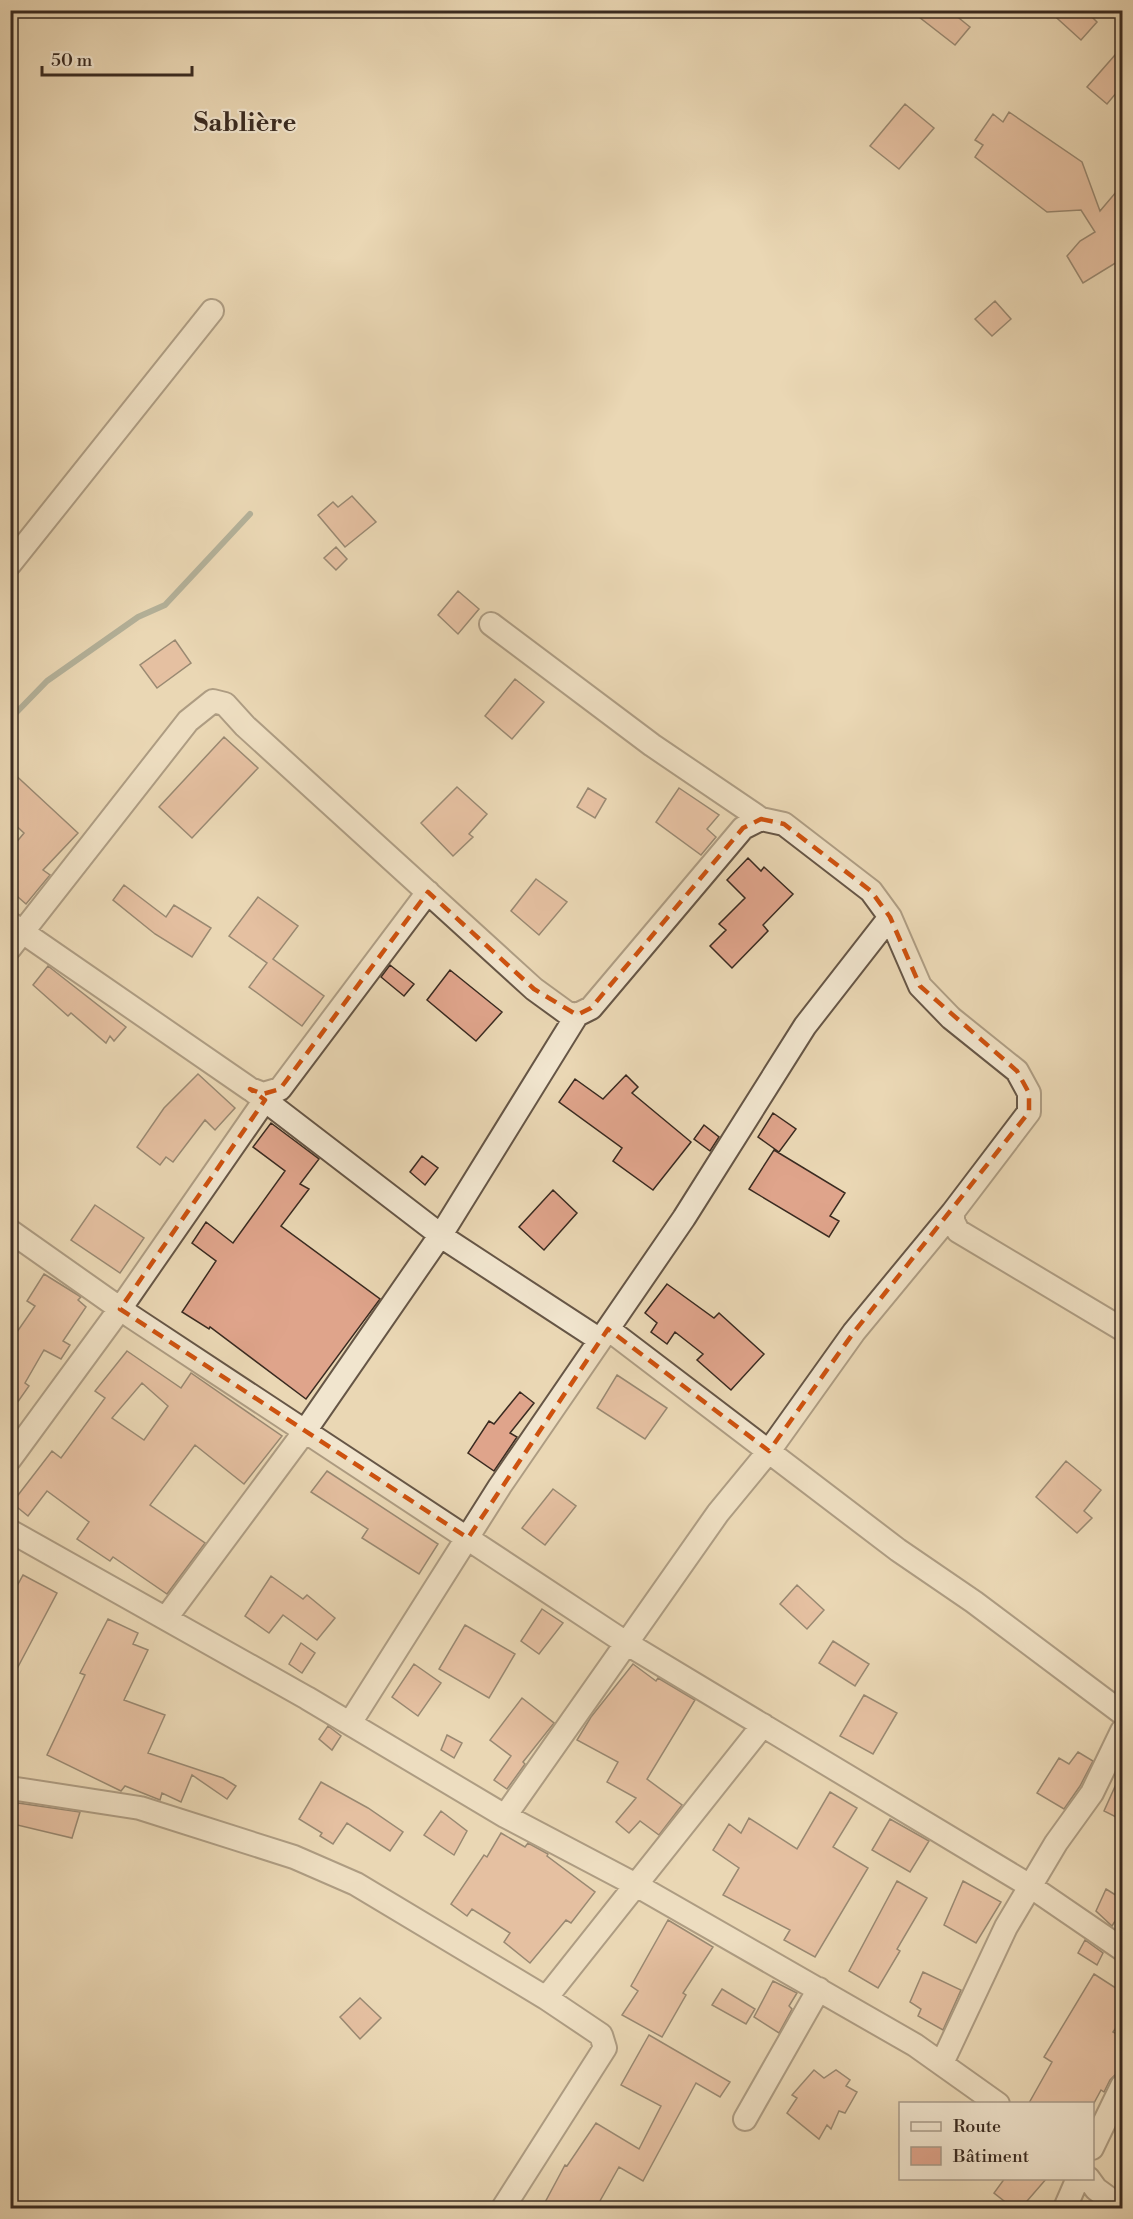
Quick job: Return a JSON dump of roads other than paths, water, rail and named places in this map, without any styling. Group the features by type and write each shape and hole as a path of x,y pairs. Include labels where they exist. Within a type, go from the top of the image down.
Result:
{"street":[{"path":"10,564 212,311"},
{"path":"491,624 652,746 761,819 784,825 871,891 890,916 920,986 951,1018 1017,1071 1029,1093 1029,1112 953,1212 854,1332 770,1451 718,1513 505,1816"},
{"path":"577,1015 567,1013 534,989 245,726 225,704 213,701 188,721 14,935 258,1095 440,1235 604,1335 770,1451 898,1551 974,1602 1122,1713"},
{"path":"166,1618 305,1431 440,1235 577,1015 591,1008 743,828 761,819"},
{"path":"10,1459 120,1309 258,1095 280,1089 428,892"},
{"path":"350,1723 468,1538 684,1218 805,1026 890,916"},
{"path":"953,1212 952,1221 958,1231 1122,1329"},
{"path":"10,1231 120,1309 626,1643 1030,1886 1122,1949"},
{"path":"10,1532 350,1723 505,1816 636,1885 819,1989 942,2063 997,2102"},
{"path":"546,1998 763,1725"},
{"path":"942,2063 1006,1927 1030,1886 1092,1793 1122,1731"},
{"path":"10,1788 140,1808 294,1857 356,1884 546,1998 601,2035 605,2048 503,2208"},
{"path":"745,2119 819,1989"},
{"path":"1094,2144 1122,2086"},
{"path":"1065,2208 1077,2180"},
{"path":"1089,2180 1096,2189 1122,2208"}],"waterway":[{"path":"10,719 47,681 138,617 165,605 250,514"}],"district":[{"name":"Sablière","path":"245,122"}]}
